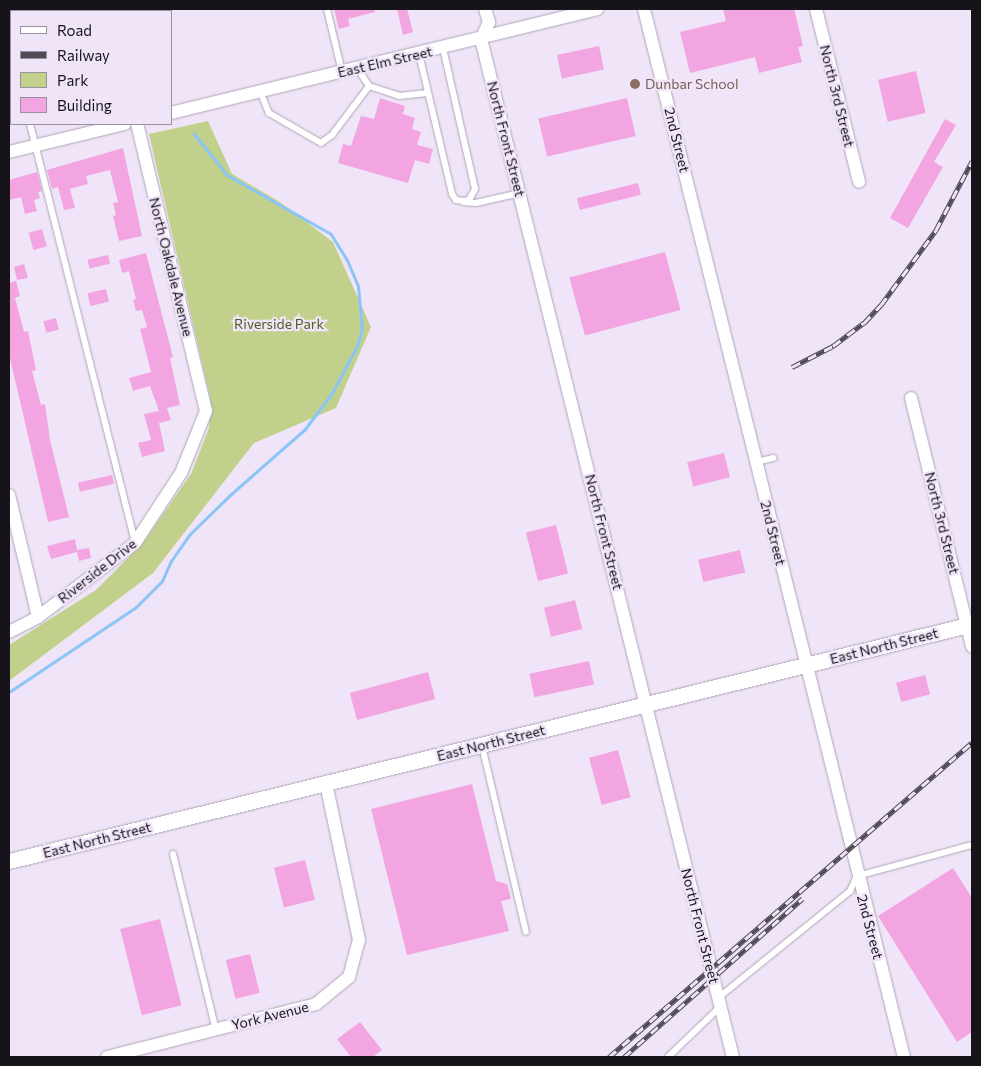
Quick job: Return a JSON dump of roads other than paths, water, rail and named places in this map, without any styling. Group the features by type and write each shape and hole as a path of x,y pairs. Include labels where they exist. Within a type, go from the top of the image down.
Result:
{"street":[{"name":"North Front Street","path":"485,9 489,22 481,39 733,1057"},
{"name":"East Elm Street","path":"172,113 481,39 561,13 598,9"},
{"name":"2nd Street","path":"644,9 857,876 904,1057"},
{"name":"North 3rd Street","path":"816,9 859,182"},
{"path":"9,152 121,125"},
{"name":"North Oakdale Avenue","path":"137,125 206,411"},
{"name":"North 3rd Street","path":"911,398 970,625 972,647"},
{"name":"Riverside Drive","path":"9,632 38,617 135,543 181,474 206,411"},
{"path":"9,495 38,617"},
{"name":"East North Street","path":"9,861 482,746 646,702 970,625"},
{"name":"York Avenue","path":"107,1057 316,1004 349,977 359,940 326,784"}],"lane":[{"path":"327,9 342,72"},
{"path":"443,48 475,189 469,200 464,202"},
{"path":"419,54 452,194 456,200 476,203 520,193"},
{"path":"357,68 369,86 399,96 428,93"},
{"path":"260,91 269,114 321,143 332,135 369,86"},
{"path":"30,125 135,543"},
{"path":"756,462 774,458"},
{"path":"482,746 526,932"},
{"path":"668,1057 719,1003 850,891 857,876 972,845"},
{"path":"173,854 216,1030"}],"waterway":[{"path":"9,692 136,607 162,581 171,561 190,534 230,495 305,429 332,393 357,346 362,329 358,286 347,260 331,234 227,175 194,134"}],"railway":[{"path":"792,367 833,346 864,323 881,305 936,230 972,161"},
{"path":"609,1057 972,743"},
{"path":"624,1057 803,898"}],"place":[{"name":"Dunbar School","path":"635,84"}],"park label":[{"name":"Riverside Park","path":"279,324"}]}
